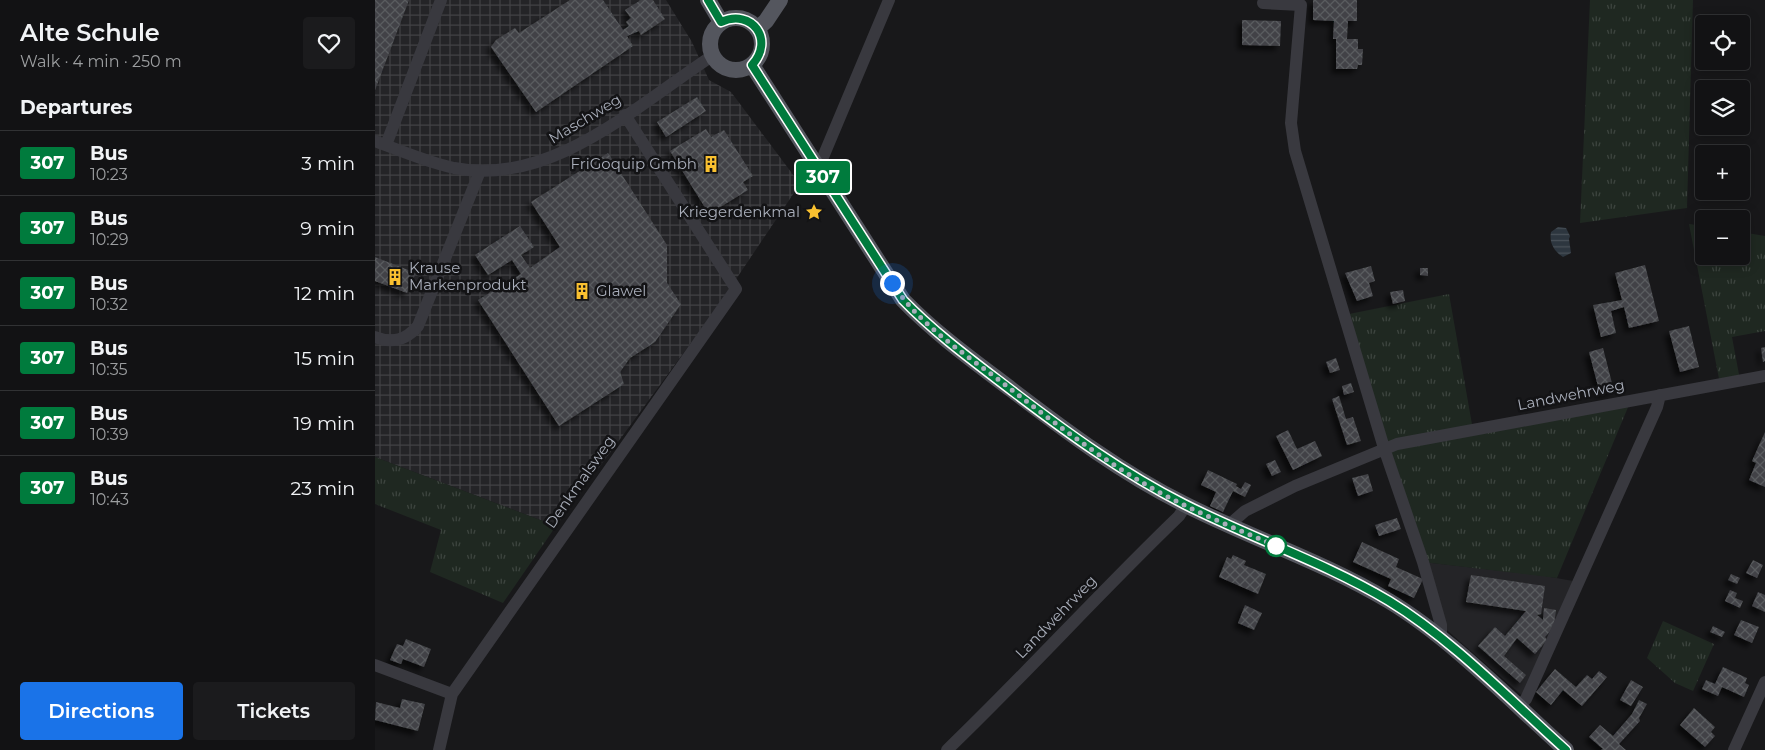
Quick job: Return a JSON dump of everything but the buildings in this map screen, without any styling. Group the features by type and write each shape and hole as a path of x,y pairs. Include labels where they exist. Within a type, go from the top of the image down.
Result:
{"main road":[{"path":"708,0 721,22"},
{"path":"757,28 766,21 780,0"},
{"path":"737,18 751,23 757,28 762,44 758,59 752,65 738,71 730,70 723,68 712,56 709,49 711,34 721,22 737,18"},
{"path":"752,65 903,300 933,330 1106,460 1145,484 1229,525 1356,582 1392,603 1441,639 1566,750"}],"street":[{"path":"381,143 441,0"},
{"path":"818,169 889,0"},
{"path":"1263,3 1301,4 1291,124 1295,151 1384,448 1423,562 1441,625 1441,639"},
{"name":"Maschweg","path":"381,143 429,161 455,168 480,171 522,168 560,155 625,116 712,56"},
{"name":"Denkmalsweg","path":"439,750 452,694 736,289 625,116"},
{"path":"375,337 397,341 410,335 418,326 480,171"},
{"name":"Landwehrweg","path":"1229,525 1245,511 1295,486 1384,448 1765,376"},
{"path":"1518,707 1527,699 1657,407 1660,395"},
{"name":"Landwehrweg","path":"947,750 1000,699 1075,619 1179,516 1186,505"},
{"path":"375,665 452,694"},
{"path":"1734,750 1765,682"}],"shaded area":[{"path":"375,0 666,0 692,42 709,80 731,92 800,184 716,309 556,526 375,457"},
{"path":"1558,227 1566,228 1570,236 1571,253 1563,257 1557,252 1551,240 1551,232"},
{"path":"1423,562 1545,576 1579,582 1526,699 1441,625"}],"green space":[{"path":"1590,0 1693,0 1687,208 1580,223"},
{"path":"1689,224 1695,225 1695,255"},
{"path":"1750,234 1765,236 1765,331 1732,337 1740,380 1720,384 1697,265 1750,265"},
{"path":"1449,294 1473,430 1631,400 1557,578 1423,562 1344,315"},
{"path":"375,457 556,526 503,603 430,572 441,530 375,504"},
{"path":"1663,621 1714,644 1693,691 1675,683 1647,658"}],"bus line":[{"name":"307","path":"708,0 721,22 729,18 744,19 757,28 761,36 761,52 758,59 752,65 903,300 933,330 1060,427 1106,460 1145,484 1186,505 1356,582 1392,603 1441,639 1566,750"}],"place":[{"name":"FriGoquip Gmbh","path":"711,164"},
{"name":"Kriegerdenkmal","path":"814,212"},
{"name":"Krause Markenprodukt","path":"395,277"},
{"name":"Glawel","path":"582,291"}],"route":[{"path":"892,283 903,300 933,330 1106,460 1145,484 1186,505 1276,546"}]}
